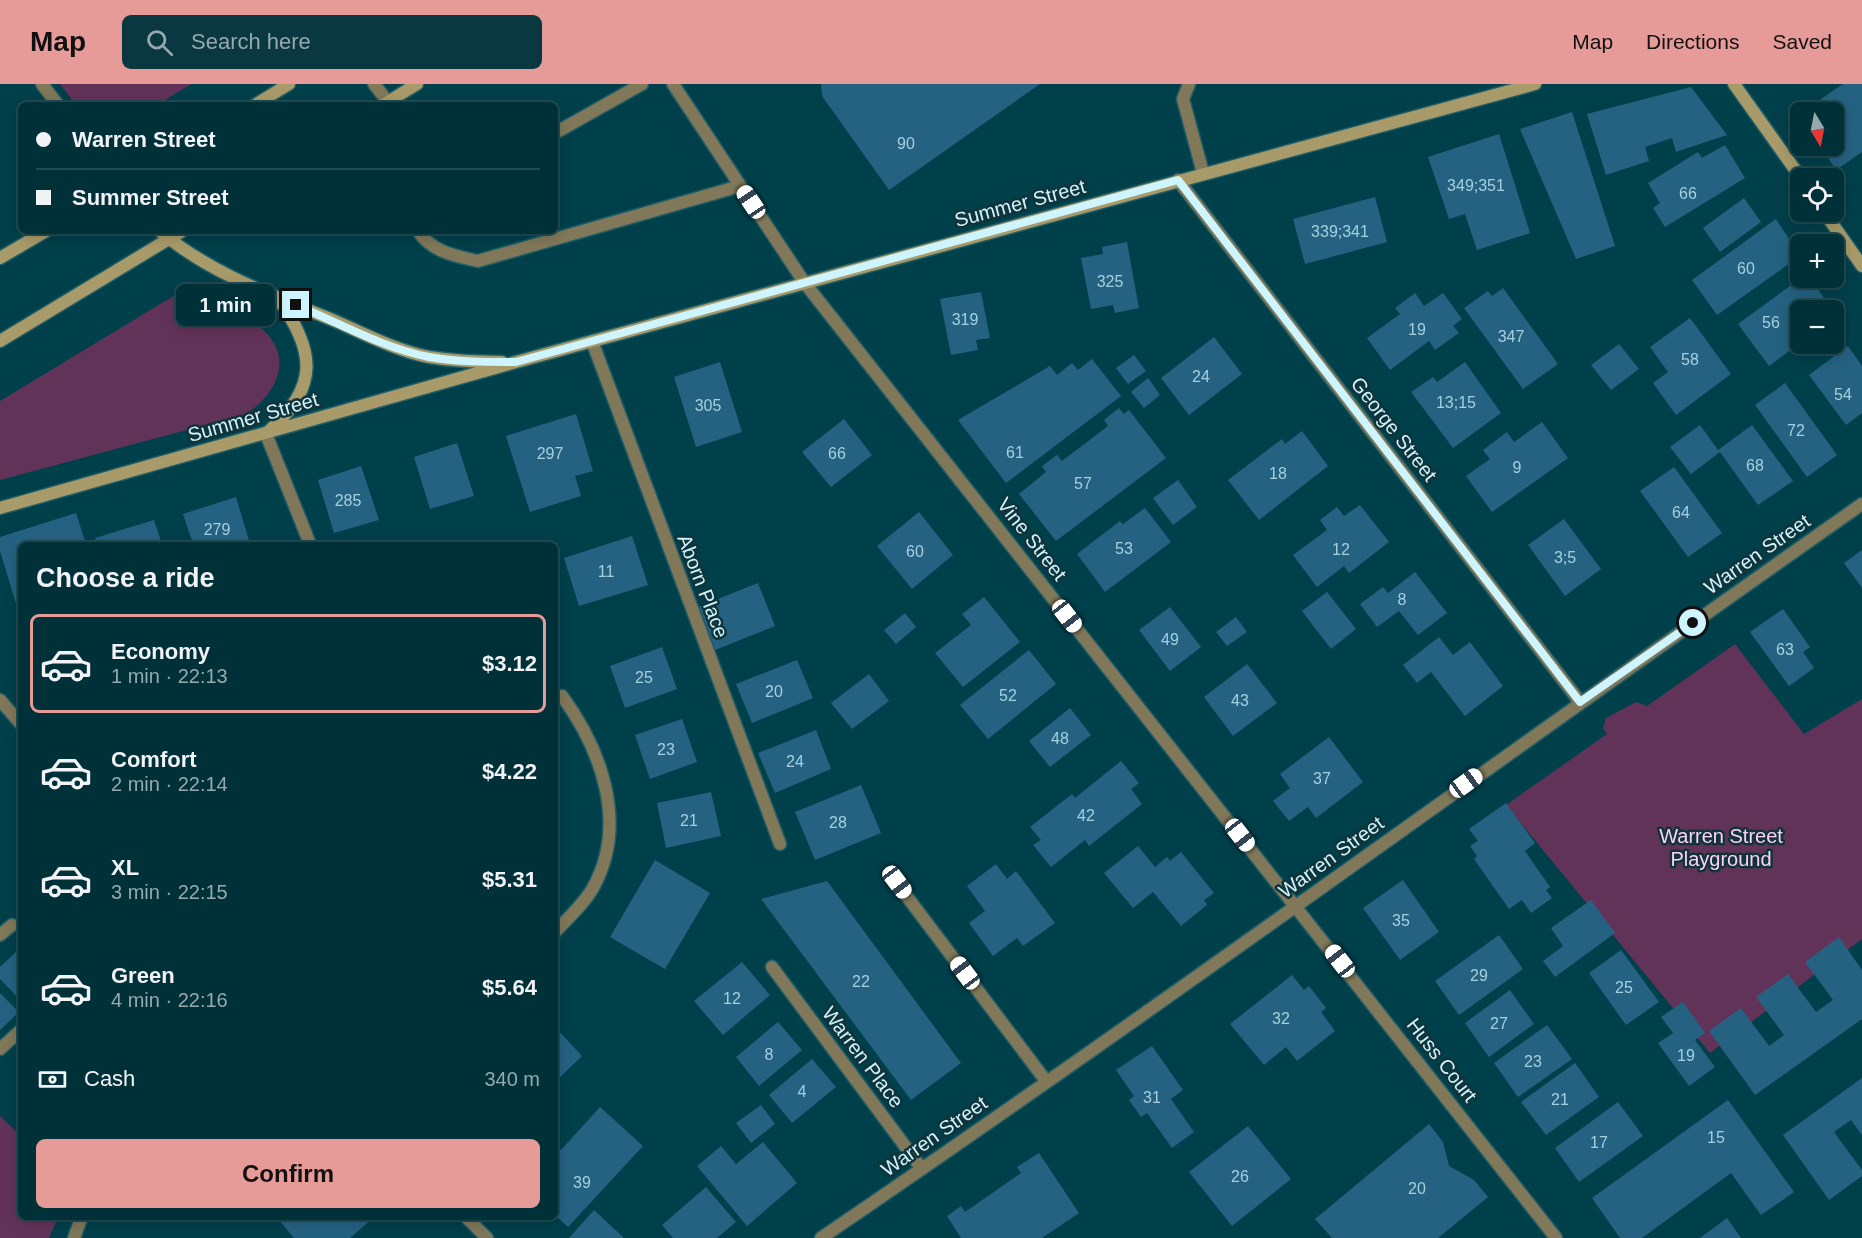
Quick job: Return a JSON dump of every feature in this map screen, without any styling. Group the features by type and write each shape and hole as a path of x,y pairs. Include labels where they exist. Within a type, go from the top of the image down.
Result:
{"main road":[{"path":"260,102 290,84"},
{"path":"389,102 417,84"},
{"name":"Summer Street","path":"0,508 804,282 1535,84"},
{"path":"1734,84 1794,168"},
{"path":"1831,222 1862,266"},
{"path":"0,258 41,234"},
{"path":"0,341 165,235"},
{"name":"Summer Street","path":"165,235 240,281 394,346 428,357 466,362 516,362"},
{"path":"266,434 290,412 302,393 306,373 305,352 290,316 277,297"}],"street":[{"path":"42,84 56,102"},
{"path":"374,84 385,102"},
{"path":"558,131 642,84"},
{"name":"Vine Street","path":"673,84 804,282 846,339 1296,906"},
{"path":"1189,84 1184,99 1203,173"},
{"name":"George Street","path":"1178,180 1580,702"},
{"path":"420,234 426,242 449,255 478,261 740,186"},
{"name":"Aborn Place","path":"592,341 780,844"},
{"path":"266,434 309,542"},
{"name":"Warren Street","path":"821,1238 1296,906 1580,702 1862,504"},
{"path":"558,929 594,887 605,855 609,820 605,784 596,752 581,723 562,696"},
{"path":"0,700 18,721"},
{"path":"897,882 1046,1081"},
{"name":"Huss Court","path":"1296,906 1556,1238"},
{"path":"0,935 12,925"},
{"name":"Warren Place","path":"772,968 922,1169"},
{"path":"0,1049 18,1033"},
{"path":"74,1238 81,1220"},
{"path":"469,1220 487,1238"}],"green space":[{"path":"60,84 191,84 162,102 74,102"},
{"path":"180,292 245,318 260,327 271,338 277,350 279,362 278,374 267,396 246,414 0,480 0,401"},
{"name":"Warren Street Playground","path":"1735,644 1804,734 1862,699 1862,939 1710,1053 1506,805 1607,734 1603,728 1606,718 1636,702 1647,706"},
{"path":"0,1116 18,1133 18,1220 57,1220 49,1238 0,1238"}],"building":[{"path":"821,84 1040,84 889,190 822,96"},
{"path":"1843,84 1862,84 1862,152 1839,168 1835,168 1827,156 1844,156 1844,102 1817,102"},
{"path":"1691,87 1727,135 1676,152 1672,138 1645,147 1649,161 1606,175 1587,114"},
{"path":"1572,112 1615,246 1576,259 1520,129"},
{"path":"1499,134 1530,233 1477,250 1465,214 1449,219 1428,157"},
{"path":"1725,145 1745,178 1665,227 1653,208 1660,203 1648,183 1698,152 1702,158"},
{"path":"1375,197 1387,242 1305,264 1293,219"},
{"path":"1744,198 1761,222 1720,252 1703,228"},
{"path":"1776,219 1790,241 1790,263 1717,315 1692,280"},
{"path":"1127,242 1139,308 1115,313 1113,305 1091,309 1081,258 1103,254 1102,247"},
{"path":"1790,286 1790,288 1817,288 1826,300 1790,300 1790,350 1769,366 1738,324"},
{"path":"1503,288 1558,364 1523,389 1464,308 1488,291 1492,296"},
{"path":"981,292 990,338 976,340 978,350 951,355 940,299"},
{"path":"1415,293 1424,306 1443,293 1462,319 1453,326 1459,333 1435,350 1429,341 1390,370 1367,338 1400,314 1395,308"},
{"path":"1690,318 1731,374 1676,415 1653,383 1668,372 1650,347"},
{"path":"1214,337 1242,374 1189,415 1161,378"},
{"path":"1619,344 1639,369 1611,390 1591,365"},
{"path":"1848,346 1862,366 1862,413 1846,425 1809,375 1837,354 1844,354 1844,349"},
{"path":"1134,355 1146,371 1128,384 1116,368"},
{"path":"1092,359 1121,396 1006,483 958,420 1050,366 1057,375 1072,363 1078,370"},
{"path":"720,362 742,432 696,447 674,377"},
{"path":"1465,362 1501,413 1453,448 1411,392 1433,377 1437,382"},
{"path":"1148,378 1160,395 1144,408 1131,392"},
{"path":"1785,383 1837,455 1807,477 1755,405"},
{"path":"1119,408 1124,414 1129,410 1166,458 1056,541 1019,494 1046,472 1042,466 1057,455 1062,461 1108,426 1104,420"},
{"path":"576,414 593,471 575,476 581,496 530,512 506,436"},
{"path":"844,419 872,455 831,487 802,452"},
{"path":"1542,422 1568,458 1492,512 1466,476 1490,459 1483,450 1507,432 1514,442"},
{"path":"1700,425 1718,450 1752,425 1793,481 1758,505 1720,452 1691,474 1670,447"},
{"path":"1302,431 1328,466 1259,520 1228,480 1282,439 1285,444"},
{"path":"457,443 474,496 430,509 414,457"},
{"path":"361,466 379,520 334,533 318,480"},
{"path":"1674,467 1722,533 1688,557 1640,491"},
{"path":"1178,480 1197,507 1173,525 1153,498"},
{"path":"236,497 249,542 192,542 183,514"},
{"path":"1360,505 1389,542 1349,573 1344,566 1317,587 1293,555 1327,530 1320,520 1337,507 1344,516"},
{"path":"1145,508 1171,542 1105,592 1077,554 1120,521 1123,524"},
{"path":"919,512 953,555 912,589 877,546"},
{"path":"76,513 85,542 18,542 18,610 0,551 0,537"},
{"path":"1564,519 1601,569 1565,596 1528,545"},
{"path":"154,520 161,542 96,542 95,538"},
{"path":"632,536 648,585 579,606 564,558"},
{"path":"1862,550 1862,588 1844,563"},
{"path":"1415,572 1447,613 1418,635 1399,611 1377,627 1360,604 1383,587 1388,593"},
{"path":"758,583 775,626 715,650 698,607"},
{"path":"1327,592 1356,629 1331,649 1302,611"},
{"path":"984,597 1020,642 963,687 935,653 971,625 962,614"},
{"path":"1170,607 1201,647 1170,671 1139,630"},
{"path":"1783,609 1810,647 1803,652 1814,668 1789,686 1750,632"},
{"path":"905,613 916,627 896,644 884,630"},
{"path":"1236,617 1247,632 1227,646 1216,632"},
{"path":"1439,637 1453,655 1470,642 1503,686 1465,716 1431,672 1417,683 1403,665"},
{"path":"662,647 677,689 625,708 610,666"},
{"path":"1029,650 1056,684 988,739 960,705"},
{"path":"797,660 813,698 752,723 736,684"},
{"path":"1247,664 1277,703 1233,736 1204,697"},
{"path":"869,674 889,701 852,729 831,703"},
{"path":"1070,708 1091,735 1050,767 1029,741"},
{"path":"682,719 697,762 650,779 635,735"},
{"path":"816,730 831,769 775,793 758,753"},
{"path":"1329,737 1363,782 1316,818 1308,807 1289,821 1273,801 1290,788 1280,774"},
{"path":"1121,761 1139,783 1131,789 1142,804 1089,846 1085,840 1051,867 1033,845 1041,840 1030,827 1072,794 1075,798"},
{"path":"861,785 881,833 815,860 795,812"},
{"path":"711,792 721,836 666,848 657,803"},
{"path":"1506,803 1535,843 1525,851 1550,887 1546,890 1552,898 1531,913 1522,900 1509,909 1474,859 1477,856 1470,846 1478,841 1469,829"},
{"path":"1138,846 1155,867 1167,857 1170,861 1181,852 1214,893 1204,900 1207,905 1181,926 1153,892 1133,908 1104,873"},
{"path":"655,860 710,893 665,969 610,937"},
{"path":"996,864 1007,879 1016,871 1055,923 1023,946 1017,938 993,956 969,923 985,911 967,886"},
{"path":"1403,880 1439,932 1400,960 1363,908"},
{"path":"827,881 961,1063 911,1100 761,899"},
{"path":"1591,900 1615,933 1555,977 1543,961 1563,946 1551,928"},
{"path":"1499,935 1523,969 1459,1015 1435,981"},
{"path":"1839,937 1862,970 1862,1019 1755,1095 1709,1031 1741,1008 1769,1046 1784,1035 1756,997 1788,974 1816,1012 1833,1000 1805,962"},
{"path":"1621,950 1659,1002 1626,1025 1589,973"},
{"path":"17,951 18,998 0,979 0,967"},
{"path":"742,962 770,995 723,1035 694,1001"},
{"path":"1292,975 1304,990 1309,986 1326,1008 1321,1012 1335,1031 1297,1061 1286,1047 1264,1065 1230,1024"},
{"path":"1510,990 1534,1024 1489,1057 1465,1023"},
{"path":"0,993 18,1013 0,1030"},
{"path":"1683,1002 1705,1033 1695,1040 1715,1067 1689,1086 1658,1043 1673,1033 1661,1017"},
{"path":"778,1022 802,1050 759,1086 736,1057"},
{"path":"1547,1025 1572,1059 1518,1097 1494,1063"},
{"path":"558,1030 582,1056 558,1079"},
{"path":"1152,1046 1183,1090 1171,1099 1194,1132 1172,1148 1147,1113 1141,1117 1129,1100 1134,1096 1116,1070"},
{"path":"812,1059 836,1087 792,1123 769,1095"},
{"path":"1575,1063 1599,1097 1546,1135 1521,1102"},
{"path":"1862,1078 1862,1135 1851,1120 1834,1132 1862,1170 1862,1176 1829,1200 1783,1135"},
{"path":"1728,1100 1794,1192 1761,1215 1731,1173 1642,1238 1620,1238 1592,1198"},
{"path":"1618,1102 1643,1136 1579,1182 1555,1148"},
{"path":"761,1105 775,1124 751,1143 736,1123"},
{"path":"600,1107 643,1146 568,1227 558,1218 558,1147 561,1150"},
{"path":"1429,1124 1443,1142 1449,1166 1474,1180 1488,1197 1438,1238 1332,1238 1315,1219"},
{"path":"1248,1126 1291,1179 1232,1226 1189,1172"},
{"path":"763,1142 797,1183 747,1226 697,1166 721,1146 736,1164"},
{"path":"1039,1153 1079,1213 1042,1238 961,1238 947,1216 961,1206 965,1212 1021,1173 1017,1167"},
{"path":"706,1187 736,1222 717,1238 673,1238 662,1225"},
{"path":"594,1210 624,1238 569,1238"},
{"path":"1727,1218 1741,1238 1700,1238"},
{"path":"279,1220 371,1220 350,1238 294,1238"}],"route":[{"path":"296,305 394,346 428,357 466,362 516,362 1178,180 1580,702 1693,623"}]}
